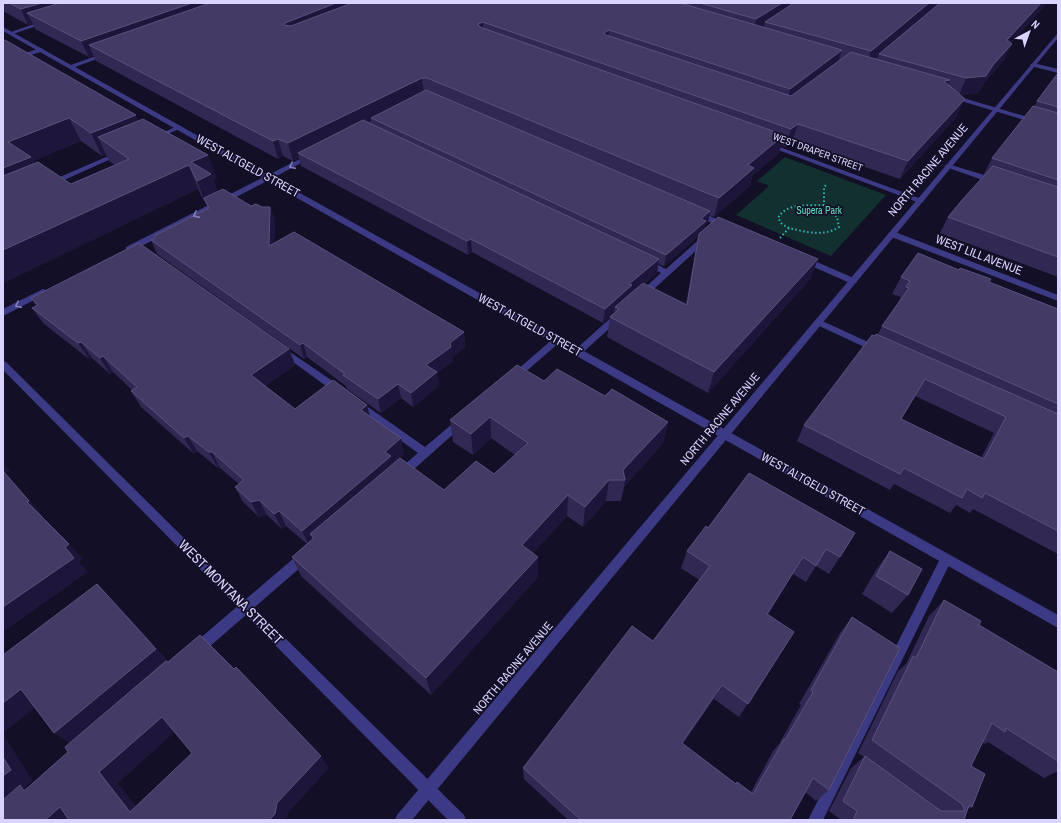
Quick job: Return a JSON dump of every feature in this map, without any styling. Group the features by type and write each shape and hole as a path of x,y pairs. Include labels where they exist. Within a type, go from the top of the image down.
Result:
{"street":[{"path":"11,33 53,20"},
{"name":"WEST ALTGELD STREET","path":"3,29 1058,622"},
{"name":"NORTH RACINE AVENUE","path":"402,820 1058,35"},
{"path":"3,62 41,50"},
{"path":"70,66 113,52"},
{"path":"1033,65 1058,71"},
{"path":"943,94 1058,128"},
{"path":"150,140 179,127"},
{"name":"WEST DRAPER STREET","path":"759,141 920,200"},
{"path":"40,188 128,149"},
{"path":"122,252 139,247 317,153"},
{"path":"948,166 1005,185"},
{"path":"693,212 736,230"},
{"path":"578,352 722,224"},
{"name":"WEST LILL AVENUE","path":"892,234 1058,298"},
{"path":"795,256 853,281"},
{"path":"638,259 667,273"},
{"path":"3,313 54,287"},
{"path":"818,322 885,353"},
{"path":"505,386 557,340"},
{"path":"271,342 426,453"},
{"name":"WEST MONTANA STREET","path":"3,364 459,820"},
{"path":"390,484 468,416"},
{"path":"189,657 311,551"},
{"path":"815,820 946,559"},
{"path":"848,756 860,765"}],"path":[{"path":"824,205 824,187 828,183"},
{"path":"824,205 837,216 840,222 839,227 835,231 827,233 806,233 789,228 782,224 778,218 780,212 791,207 824,205"},
{"path":"780,238 789,228"}],"green space":[{"name":"Supera Park","path":"785,157 886,195 831,256 736,215 769,186 757,181"}],"building":[{"path":"9,3 42,3 21,9"},
{"path":"60,3 192,3 81,41 27,13"},
{"path":"210,3 336,3 285,23 284,25 291,26 352,3 680,3 842,50 790,89 609,30 604,33 606,35 791,96 851,52 950,80 944,81 965,99 908,161 798,124 791,129 483,22 478,24 480,27 784,135 748,165 754,168 719,198 427,78 422,78 288,143 278,139 273,141 89,45"},
{"path":"700,3 782,3 756,19"},
{"path":"794,3 929,3 871,51 765,22"},
{"path":"940,3 1041,3 1007,40 1012,44 993,65 986,76 966,78 879,54"},
{"path":"3,40 136,115 91,133 69,118 8,142 31,157 3,168"},
{"path":"1058,73 1058,107 1037,101"},
{"path":"426,90 710,211 701,219 706,221 666,255 371,118"},
{"path":"1033,106 1058,113 1058,180 992,158"},
{"path":"143,119 208,155 191,162 211,174 197,181 189,165 3,250 3,176 38,162 71,184 129,159 98,137"},
{"path":"363,120 659,259 629,284 632,285 605,309 471,239 467,241 298,153"},
{"path":"993,166 1058,187 1058,257 948,217"},
{"path":"223,189 251,206 256,204 262,207 270,207 269,246 294,232 464,332 450,343 451,347 426,365 437,372 411,393 398,384 378,399 343,375 345,374 303,343 300,345 151,240 155,238 154,236 209,208 204,198"},
{"path":"718,217 818,259 714,372 610,317 619,309 615,307 643,283 687,305 699,234"},
{"path":"139,243 289,349 251,375 295,409 333,380 367,405 361,410 401,438 385,452 391,456 302,531 279,511 274,514 259,500 251,502 235,487 244,480 212,452 209,452 188,436 184,438 131,391 137,387 103,356 100,358 81,342 78,343 32,308 38,305 31,298"},
{"path":"918,253 959,270 960,268 991,279 989,282 1058,309 1058,404 882,326 909,288 906,287 910,281 901,277"},
{"path":"876,334 1058,414 1058,531 985,493 982,498 967,489 962,498 904,468 900,474 804,425 872,335 875,336","holes":["925,379 1006,417 984,459 901,419"]},
{"path":"517,365 544,381 557,369 605,396 612,389 668,422 623,470 625,480 609,480 585,507 568,495 522,545 538,557 426,678 292,557 314,538 310,534 400,458 444,490 476,461 494,474 528,443 490,417 471,434 450,420"},
{"path":"3,471 29,501 27,502 69,544 65,547 74,558 3,607"},
{"path":"749,473 855,533 840,557 826,549 816,566 803,557 767,614 794,632 748,704 722,685 682,743 736,784 737,782 753,794 813,692 811,690 852,617 900,648 829,790 813,778 790,820 581,820 523,768 632,626 653,641 710,566 687,551 706,526 708,528"},
{"path":"890,551 922,569 908,595 876,576"},
{"path":"97,584 156,649 54,733 21,689 3,703 3,655"},
{"path":"944,600 981,621 979,625 1058,672 1058,761 1006,728 1005,732 992,723 971,766 985,774 972,807 969,805 964,820 853,820 857,811 843,801 865,756 941,811 965,811 962,804 872,740 913,656 916,658"},
{"path":"200,635 234,669 236,667 321,756 277,803 275,814 269,820 69,820 60,807 45,820 3,820 3,800 20,785 24,791 68,752 65,747 166,661 168,662","holes":["162,717 192,753 130,812 99,772"]},
{"path":"3,757 11,770 3,776"}]}
